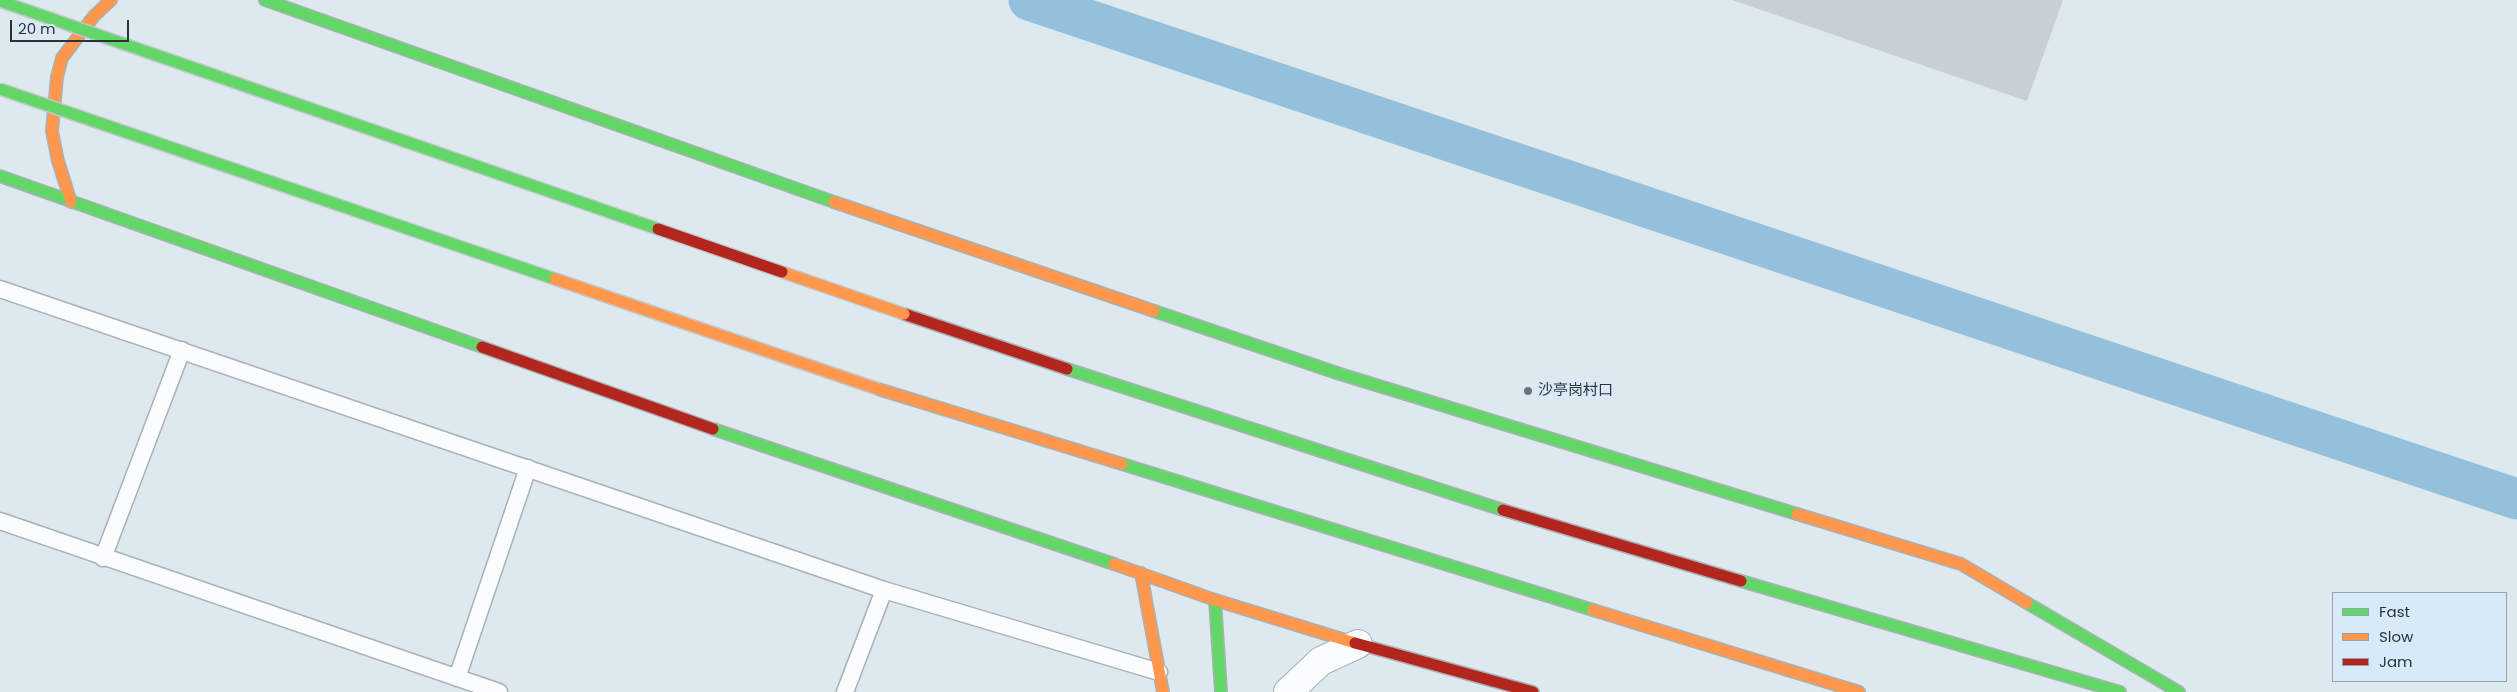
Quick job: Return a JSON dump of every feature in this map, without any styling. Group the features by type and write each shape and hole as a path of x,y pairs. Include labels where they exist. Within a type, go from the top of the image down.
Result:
{"main road":[{"path":"71,202 58,161 52,131 57,77 62,58 94,16 111,0"},
{"path":"265,0 820,197 1340,374 1961,564 2179,692"},
{"path":"0,1 904,314 1387,475 1504,511 1953,640 2120,692"},
{"path":"0,89 878,389 1859,692"},
{"path":"0,176 806,462 1141,572 1215,600 1358,644 1533,692"},
{"path":"1141,572 1163,692"},
{"path":"1215,600 1221,692"}],"street":[{"path":"1288,692 1321,660 1358,644"}],"lane":[{"path":"0,289 884,590 1159,672"},
{"path":"103,558 182,350"},
{"path":"457,678 528,468"},
{"path":"0,522 499,692"},
{"path":"844,692 884,590"}],"building":[{"path":"1732,0 2063,0 2027,101"}],"waterway":[{"path":"1029,0 2517,499"}],"traffic: fast":[{"path":"265,0 834,202"},
{"path":"0,1 658,229"},
{"path":"0,89 555,279"},
{"path":"0,176 482,347"},
{"path":"1154,311 1340,374 1797,514"},
{"path":"1067,369 1503,510"},
{"path":"713,429 1114,564"},
{"path":"1122,464 1593,610"},
{"path":"1741,581 2120,692"},
{"path":"1215,600 1221,692"},
{"path":"2027,603 2179,692"}],"traffic: slow":[{"path":"71,202 58,161 52,131 57,77 62,58 94,16 111,0"},
{"path":"834,202 1154,311"},
{"path":"782,272 904,314"},
{"path":"555,279 878,389"},
{"path":"878,389 1122,464"},
{"path":"1797,514 1961,564 2027,603"},
{"path":"1114,564 1215,600 1355,643"},
{"path":"1141,573 1163,692"},
{"path":"1593,610 1859,692"}],"traffic: jam":[{"path":"658,229 782,272"},
{"path":"904,314 1067,369"},
{"path":"482,347 713,429"},
{"path":"1503,510 1741,581"},
{"path":"1355,643 1533,692"}],"place":[{"name":"沙亭岗村口","path":"1528,391"}]}
